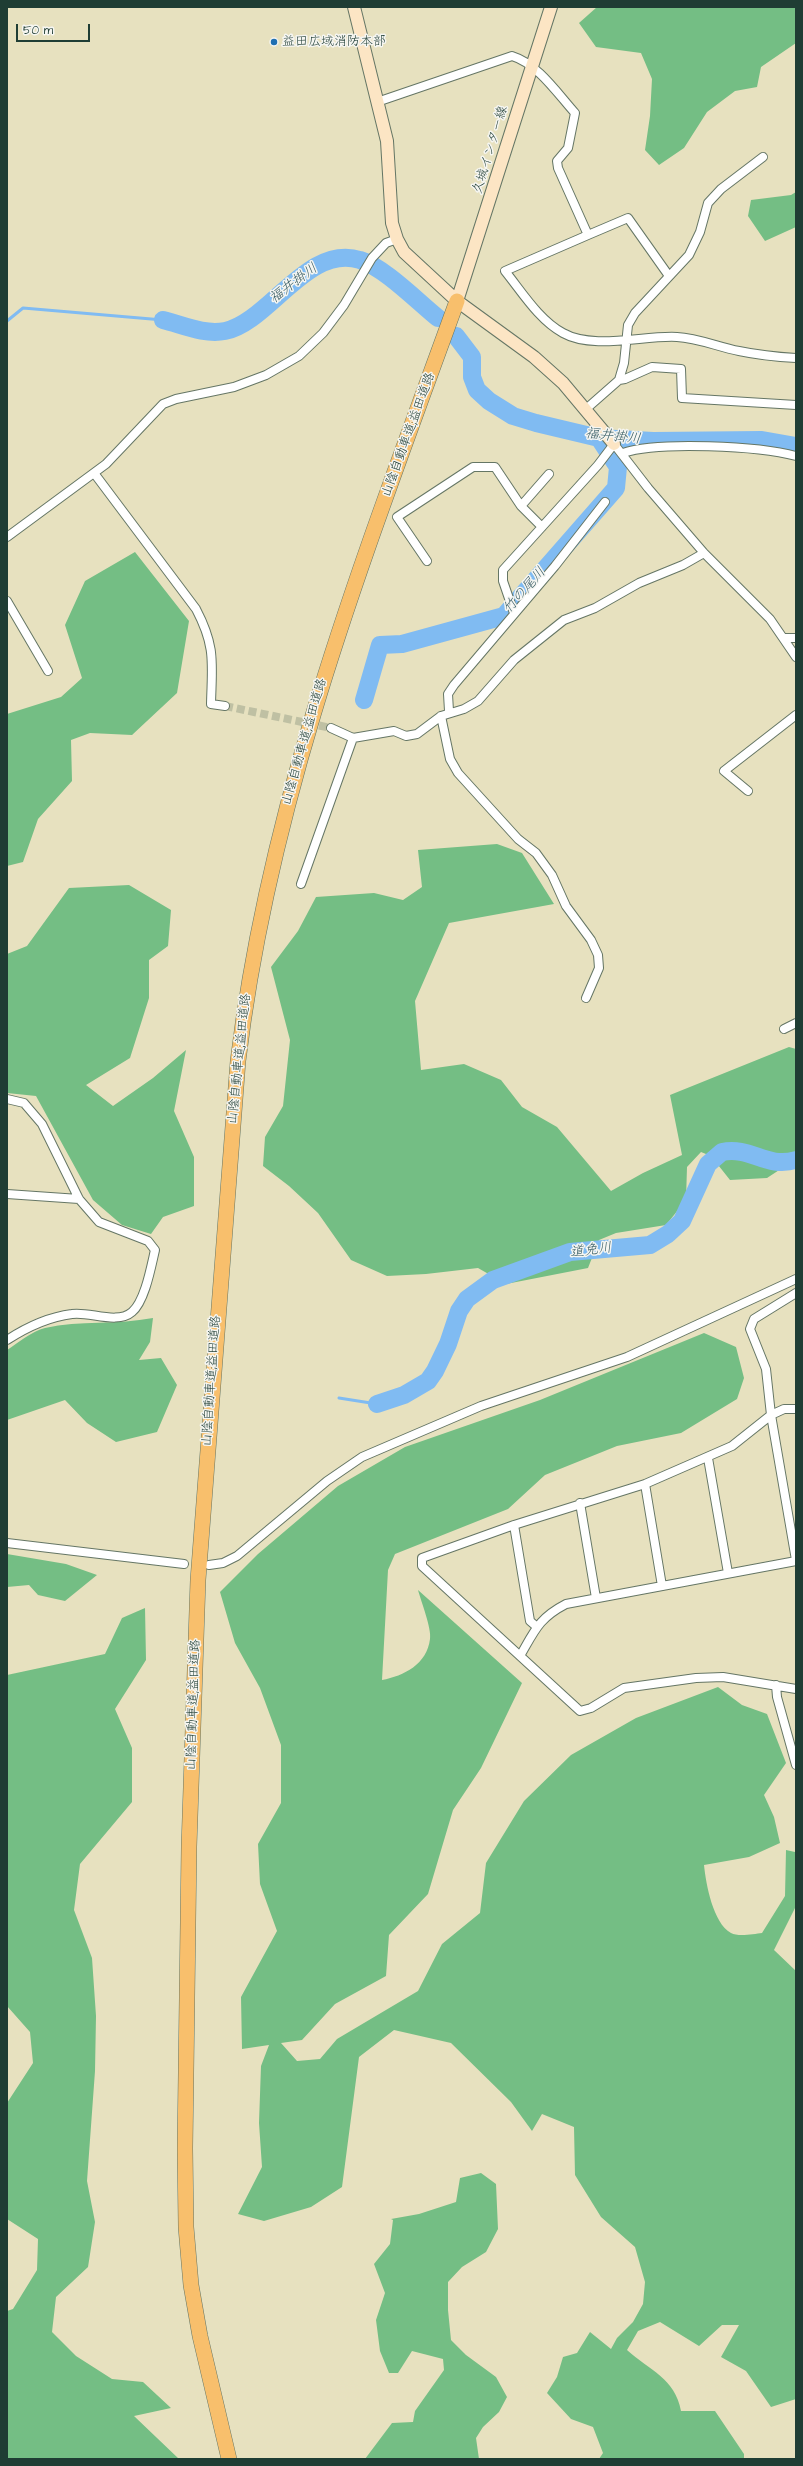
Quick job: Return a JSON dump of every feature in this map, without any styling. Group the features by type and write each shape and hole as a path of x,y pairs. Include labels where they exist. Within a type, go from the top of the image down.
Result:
{"highway":[{"name":"山陰自動車道;益田道路","path":"229,2459 200,2336 191,2285 186,2227 185,2148 189,1847 199,1572 228,1179 245,997 278,835 305,738 344,613 457,301"}],"street":[{"path":"354,7 387,141 390,202 397,238 404,252 457,301 534,357 563,383 586,409 648,488 704,553 770,620 785,638 796,657"},
{"name":"久城インター線","path":"457,301 551,7"},
{"path":"377,102 512,56 523,60 532,67 575,113 568,148 558,161 558,168 588,235"},
{"path":"586,409 619,380 628,342 628,325 669,276 689,255 700,232 708,203 720,189 763,157"},
{"path":"669,276 628,218 505,272 549,324 564,334 584,339 628,342 676,337 698,340 738,351 774,357 796,358"},
{"path":"7,537 94,473 128,443 148,418 163,404 176,399 234,387 266,375 299,356 323,333 344,305 372,258 386,243 397,238"},
{"path":"619,380 625,379 652,367 681,369 682,398 796,405"},
{"path":"514,613 503,581 503,570 598,465 614,444"},
{"path":"622,454 635,449 686,447 761,450 796,456"},
{"path":"427,561 397,517 473,467 495,468 521,506 542,527"},
{"path":"94,473 196,609 206,628 213,651 211,704 225,706"},
{"path":"521,506 549,474"},
{"path":"449,711 448,694 454,684 605,502"},
{"path":"331,728 353,738 394,731 406,736 417,734 449,711 464,708 478,701 514,660 564,620 595,608 639,582 683,565 704,553"},
{"path":"7,601 48,671"},
{"path":"785,638 796,638"},
{"path":"748,791 724,771 796,715"},
{"path":"441,716 450,759 458,773 518,839 536,853 552,875 566,906 591,940 598,955 599,968 586,998"},
{"path":"301,884 353,738"},
{"path":"784,1029 796,1023"},
{"path":"7,1099 24,1103 42,1124 78,1199 99,1222 148,1241 155,1250 151,1270 138,1304 131,1313 119,1317 73,1313 45,1319 7,1340"},
{"path":"7,1194 78,1199"},
{"path":"210,1565 223,1563 236,1556 327,1480 362,1457 481,1406 574,1377 627,1357 796,1279"},
{"path":"520,1656 536,1627 548,1613 566,1604 796,1561 771,1415 766,1369 750,1330 754,1319 796,1293"},
{"path":"796,1409 784,1409 771,1415 732,1446 708,1458 645,1484 580,1503 422,1558 422,1566 580,1711 591,1708 624,1688 696,1678 723,1677 796,1689"},
{"path":"708,1458 728,1573"},
{"path":"645,1484 662,1586"},
{"path":"580,1503 596,1598"},
{"path":"514,1525 530,1621 536,1627"},
{"path":"7,1543 184,1564"},
{"path":"776,1685 777,1697 796,1765"}],"green space":[{"path":"597,7 796,7 796,43 761,67 757,87 735,91 707,112 684,148 659,165 645,150 650,116 652,79 641,53 596,47 579,23"},
{"path":"796,192 796,227 765,241 748,216 751,200 791,195"},
{"path":"135,552 189,621 177,693 132,735 90,733 71,740 72,781 38,819 23,862 7,866 7,714 61,697 82,678 65,625 85,581"},
{"path":"497,844 522,853 554,904 449,923 415,1001 421,1070 464,1064 501,1080 522,1107 557,1127 611,1191 643,1173 682,1155 670,1095 789,1047 796,1049 796,1159 767,1178 730,1180 711,1156 701,1152 687,1167 686,1200 666,1225 616,1233 599,1240 588,1268 506,1284 478,1268 426,1274 387,1276 351,1260 318,1213 289,1186 263,1166 265,1137 283,1106 290,1040 271,967 298,931 316,897 374,893 403,900 422,887 418,850"},
{"path":"129,885 171,910 168,946 149,960 149,998 130,1058 86,1085 113,1106 153,1078 186,1050 174,1111 194,1157 194,1206 163,1217 151,1234 122,1225 93,1200 36,1096 7,1093 7,954 27,946 69,888"},
{"path":"153,1318 150,1342 139,1360 161,1358 177,1385 157,1432 116,1442 87,1423 65,1400 7,1420 7,1350 30,1334 45,1328 72,1324"},
{"path":"704,1333 736,1347 744,1378 737,1399 681,1433 617,1446 545,1475 508,1509 395,1554 388,1570 382,1680 406,1672 419,1662 428,1648 430,1634 418,1590 522,1683 481,1768 453,1810 428,1894 389,1935 386,1976 335,2004 302,2040 281,2043 297,2061 320,2059 337,2039 418,1991 442,1944 480,1913 486,1863 524,1801 571,1755 636,1718 718,1687 742,1705 767,1714 786,1763 764,1795 774,1817 780,1843 749,1857 704,1865 709,1892 719,1921 725,1928 734,1934 746,1935 762,1933 785,1896 786,1850 795,1852 796,1906 774,1950 796,1971 796,2399 771,2407 746,2371 721,2357 739,2325 722,2325 699,2346 660,2322 638,2331 627,2350 667,2383 673,2390 678,2400 681,2411 715,2411 744,2454 744,2459 599,2459 603,2453 593,2427 571,2419 547,2393 557,2377 563,2357 577,2353 590,2332 611,2349 617,2338 633,2322 643,2304 645,2282 635,2247 601,2217 575,2175 574,2127 542,2114 532,2131 511,2102 451,2043 394,2030 359,2057 342,2187 311,2207 264,2221 238,2214 262,2167 259,2123 261,2066 269,2045 242,2049 241,1997 277,1931 260,1884 258,1844 281,1803 281,1745 260,1688 235,1643 220,1592 258,1554 338,1486 405,1447 540,1400"},
{"path":"7,1554 66,1564 97,1575 65,1601 38,1595 29,1585 7,1587"},
{"path":"145,1608 146,1660 115,1709 132,1748 132,1802 80,1864 74,1910 92,1958 96,2016 95,2071 87,2181 95,2222 88,2267 56,2297 52,2332 76,2356 112,2379 143,2382 171,2408 134,2416 179,2459 7,2459 7,2311 13,2309 37,2270 38,2239 7,2219 7,2103 33,2063 30,2032 7,2006 7,1675 105,1654 122,1618"},
{"path":"481,2173 496,2184 498,2229 486,2252 462,2267 448,2282 448,2310 451,2340 466,2355 496,2377 507,2397 499,2412 483,2427 476,2438 479,2459 365,2459 392,2423 413,2422 415,2411 444,2370 443,2359 412,2351 398,2373 389,2373 380,2351 376,2320 385,2293 374,2264 390,2244 393,2220 391,2219 419,2214 456,2202 460,2178"}],"waterway":[{"name":"福井掛川","path":"163,320 201,331 225,331 241,325 257,314 306,273 323,263 341,258 360,260 380,270 438,318"},
{"path":"7,321 23,308 163,320"},
{"name":"竹の尾川","path":"456,336 472,357 472,377 477,390 489,401 513,416 599,438 653,441 762,440 796,446"},
{"name":"竹の尾川","path":"364,700 380,645 402,644 504,616 616,488 618,467 599,438"},
{"name":"道免川","path":"377,1404 404,1395 428,1381 435,1371 448,1344 459,1311 467,1299 493,1280 570,1252 650,1245 668,1234 682,1221 708,1164 722,1152 742,1152 776,1162 796,1160"},
{"path":"339,1398 377,1404"}],"tunnel":[{"path":"225,706 331,728"}],"place":[{"name":"益田広域消防本部","path":"274,42"}]}
